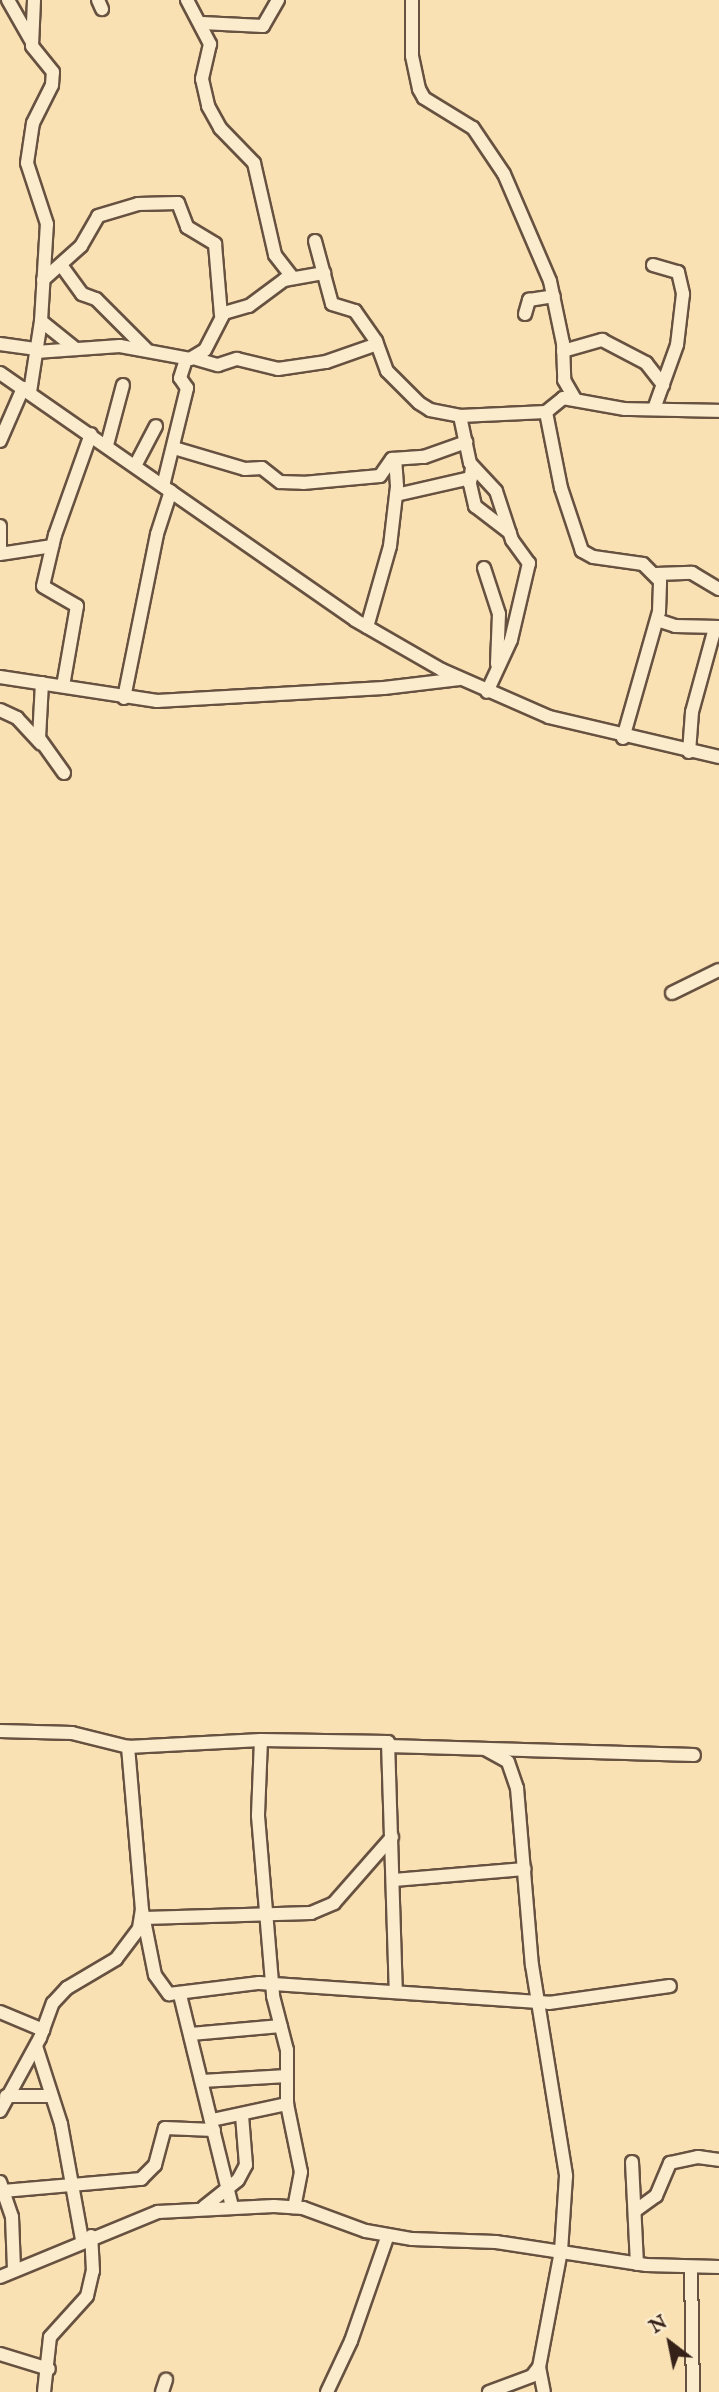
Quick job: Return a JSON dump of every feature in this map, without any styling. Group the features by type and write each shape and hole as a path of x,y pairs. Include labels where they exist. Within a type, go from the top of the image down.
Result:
{"street":[{"path":"0,5 6,0 32,42"},
{"path":"0,442 27,390 41,321 47,224 27,163 33,123 52,85 53,72 34,53 34,0"},
{"path":"187,0 202,23 210,44 202,79 208,106 220,128 254,163 275,256 293,278"},
{"path":"202,23 264,26 278,0"},
{"path":"412,0 412,56 419,89 424,98 472,128 504,174 554,296 563,351 564,380 575,399"},
{"path":"43,279 81,246 98,216 138,204 178,203 187,228 215,244 221,316 205,350 190,358 180,378 187,388 124,698"},
{"path":"316,241 332,303 355,311 377,344 387,371 408,394 430,410 460,416 546,412 555,401 575,399 654,409 719,411"},
{"path":"61,265 82,294 96,299 146,349"},
{"path":"653,265 674,268 683,281 677,345 654,409"},
{"path":"221,316 249,306 293,278 324,272"},
{"path":"525,314 529,300 554,296"},
{"path":"41,321 76,349"},
{"path":"563,351 602,340 646,363 663,385"},
{"path":"0,344 36,351 146,349 218,365 237,359 278,369 326,362 377,344"},
{"path":"0,373 367,627 460,679 549,717 623,738 719,757"},
{"path":"107,445 123,385"},
{"path":"546,412 561,488 582,551 593,557 643,564 656,574 661,594 657,620 623,738"},
{"path":"460,416 472,472 472,496 481,514 510,533"},
{"path":"466,447 480,416"},
{"path":"135,466 156,426"},
{"path":"63,686 77,606 73,600 44,588 52,546 90,434"},
{"path":"174,448 245,469 261,468 290,483 380,476 395,459 424,457 466,447"},
{"path":"367,627 390,546 396,495 395,459"},
{"path":"396,495 472,472"},
{"path":"472,472 496,491 510,533 529,563 511,640 487,692"},
{"path":"0,526 0,553 52,546"},
{"path":"484,568 499,614 498,671"},
{"path":"656,574 692,573 719,589"},
{"path":"657,620 676,626 717,627 692,712 689,752"},
{"path":"0,678 63,686 124,698 191,699 460,679"},
{"path":"42,744 38,727 43,683"},
{"path":"0,710 17,718 42,744 64,773"},
{"path":"672,993 719,970"},
{"path":"0,1731 72,1733 128,1747 261,1740 694,1755"},
{"path":"261,1740 258,1816 272,1985 281,2026 288,2104 301,2172 294,2207"},
{"path":"388,1746 396,1992"},
{"path":"128,1747 143,1914 159,1986 180,1995 245,1984 541,2003 670,1986"},
{"path":"485,1749 508,1762 514,1773 532,1965 541,2003 566,2176 561,2251 539,2367 544,2392"},
{"path":"143,1914 311,1913 334,1903 392,1837"},
{"path":"394,1880 525,1868"},
{"path":"0,2111 36,2046 48,2010 67,1988 116,1959 139,1928 143,1914"},
{"path":"180,1995 232,2207"},
{"path":"0,2012 43,2031"},
{"path":"191,2034 281,2026"},
{"path":"36,2046 69,2157 71,2186 93,2271 87,2296 50,2337 49,2369 44,2392"},
{"path":"202,2081 287,2076"},
{"path":"207,2101 218,2080"},
{"path":"6,2096 51,2096"},
{"path":"14,2270 15,2244 2,2186 71,2186 146,2177 155,2165 162,2132 167,2127 213,2125 288,2104"},
{"path":"204,2207 228,2189 246,2165 242,2115"},
{"path":"635,2211 659,2192 670,2164 698,2157 719,2160"},
{"path":"632,2162 637,2264"},
{"path":"0,2277 86,2238 158,2212 204,2207 294,2207 388,2235 561,2251 637,2264 719,2267"},
{"path":"327,2392 351,2341 388,2235"},
{"path":"15,2244 35,2260"},
{"path":"691,2268 693,2392"},
{"path":"0,2354 49,2369"},
{"path":"489,2392 532,2376 539,2367"}]}
